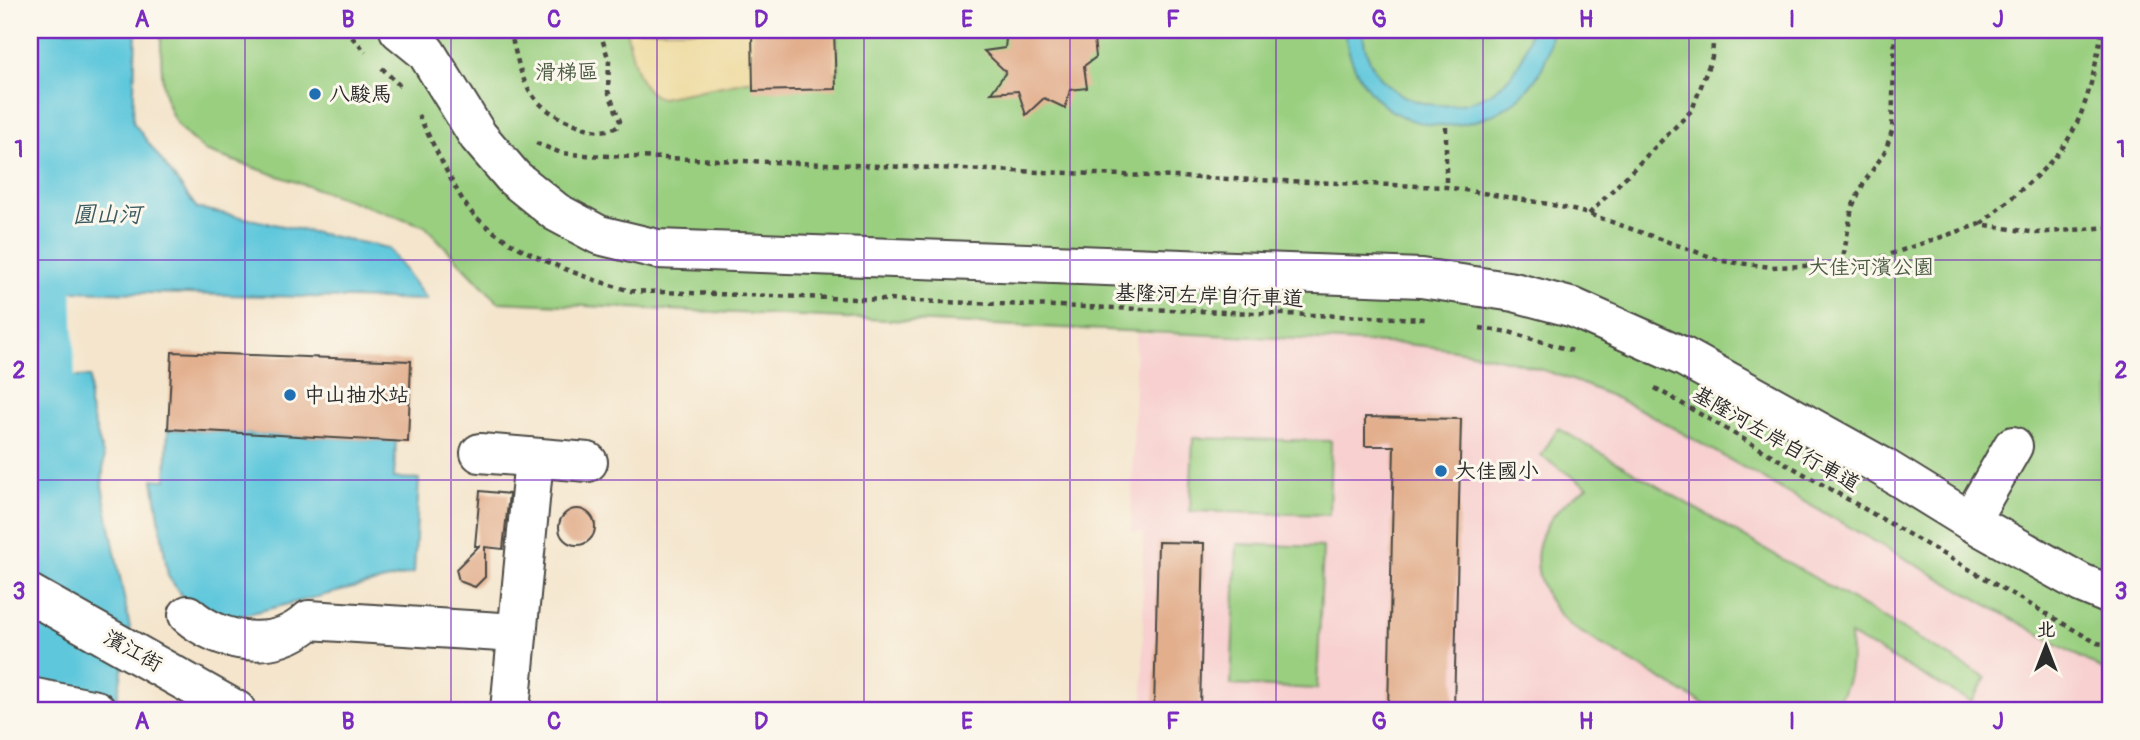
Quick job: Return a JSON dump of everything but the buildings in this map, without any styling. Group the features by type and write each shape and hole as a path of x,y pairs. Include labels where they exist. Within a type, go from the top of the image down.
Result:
{"main road":[{"path":"399,30 426,52 478,136 514,178 556,212 599,235 657,250 1421,278 1514,292 1574,308 1684,356 1881,466 1970,521 2081,583 2110,595"},
{"path":"1970,521 2013,446"},
{"path":"480,453 588,462"},
{"path":"510,710 534,458"},
{"name":"濱江街","path":"30,594 236,710"},
{"path":"188,615 212,631 253,640 278,638 301,628 309,620 517,633"},
{"path":"30,697 96,710"}],"path":[{"path":"345,30 404,90"},
{"path":"483,30 510,30 523,78 532,98 554,116 584,128 604,131 617,127 620,121 608,91 609,61 601,35"},
{"path":"1590,214 1692,110 1712,57 1714,30"},
{"path":"1842,265 1852,207 1865,181 1885,152 1892,131 1895,30"},
{"path":"527,138 561,153 583,155 1446,187 1549,204 1590,214 1722,261 1771,267 1842,265 1879,258 1980,224 2039,174 2062,148 2079,116 2095,69 2102,30"},
{"name":"基隆河左岸自行車道","path":"416,112 471,212 502,237 585,278 631,291 1429,320"},
{"path":"1446,127 1446,187"},
{"path":"1980,224 2036,233 2110,226"},
{"path":"1469,326 1508,332 1583,356"},
{"name":"基隆河左岸自行車道","path":"1645,383 2097,643 2110,645"}],"shaded area":[{"name":"大佳國小","path":"1136,334 1405,344 1458,349 1537,366 1576,379 1643,411 2110,674 2110,708 1143,710 1143,533 1131,531"}],"green space":[{"name":"大佳河濱公園","path":"161,30 2110,30 2110,674 1643,411 1556,374 1498,358 1405,344 498,302 425,226 205,151 180,128 168,106 163,81"},
{"path":"1558,428 1986,678 1971,702 1850,635 1851,656 1847,683 1831,710 1714,710 1572,627 1555,609 1544,590 1538,571 1542,534 1552,517 1588,487 1541,456"},
{"path":"1193,438 1331,441 1329,515 1190,511"},
{"path":"1237,544 1323,547 1317,689 1231,685"}],"sand":[{"path":"626,30 836,30 839,70 831,76 752,80 661,98 646,88 636,70"}],"water":[{"name":"圓山河","path":"30,30 136,30 133,122 197,208 388,248 427,300 30,290"},
{"path":"1363,30 1371,63 1389,86 1414,100 1443,105 1473,101 1499,87 1519,63 1530,30 1551,30 1545,62 1528,88 1505,108 1477,120 1446,125 1416,121 1388,108 1365,85 1357,72 1344,31"},
{"path":"30,376 90,377 89,405 104,458 102,486 130,628 115,710 30,710"},
{"path":"168,429 396,441 394,478 419,479 414,573 228,619 184,599 168,576 153,479 166,480"}],"waterway":[{"name":"圓山河","path":"38,206 46,463"}],"place":[{"name":"八駿馬","path":"315,94"},
{"name":"中山抽水站","path":"290,395"},
{"name":"大佳國小","path":"1441,471"}],"park label":[{"name":"滑梯區","path":"567,72"}]}
